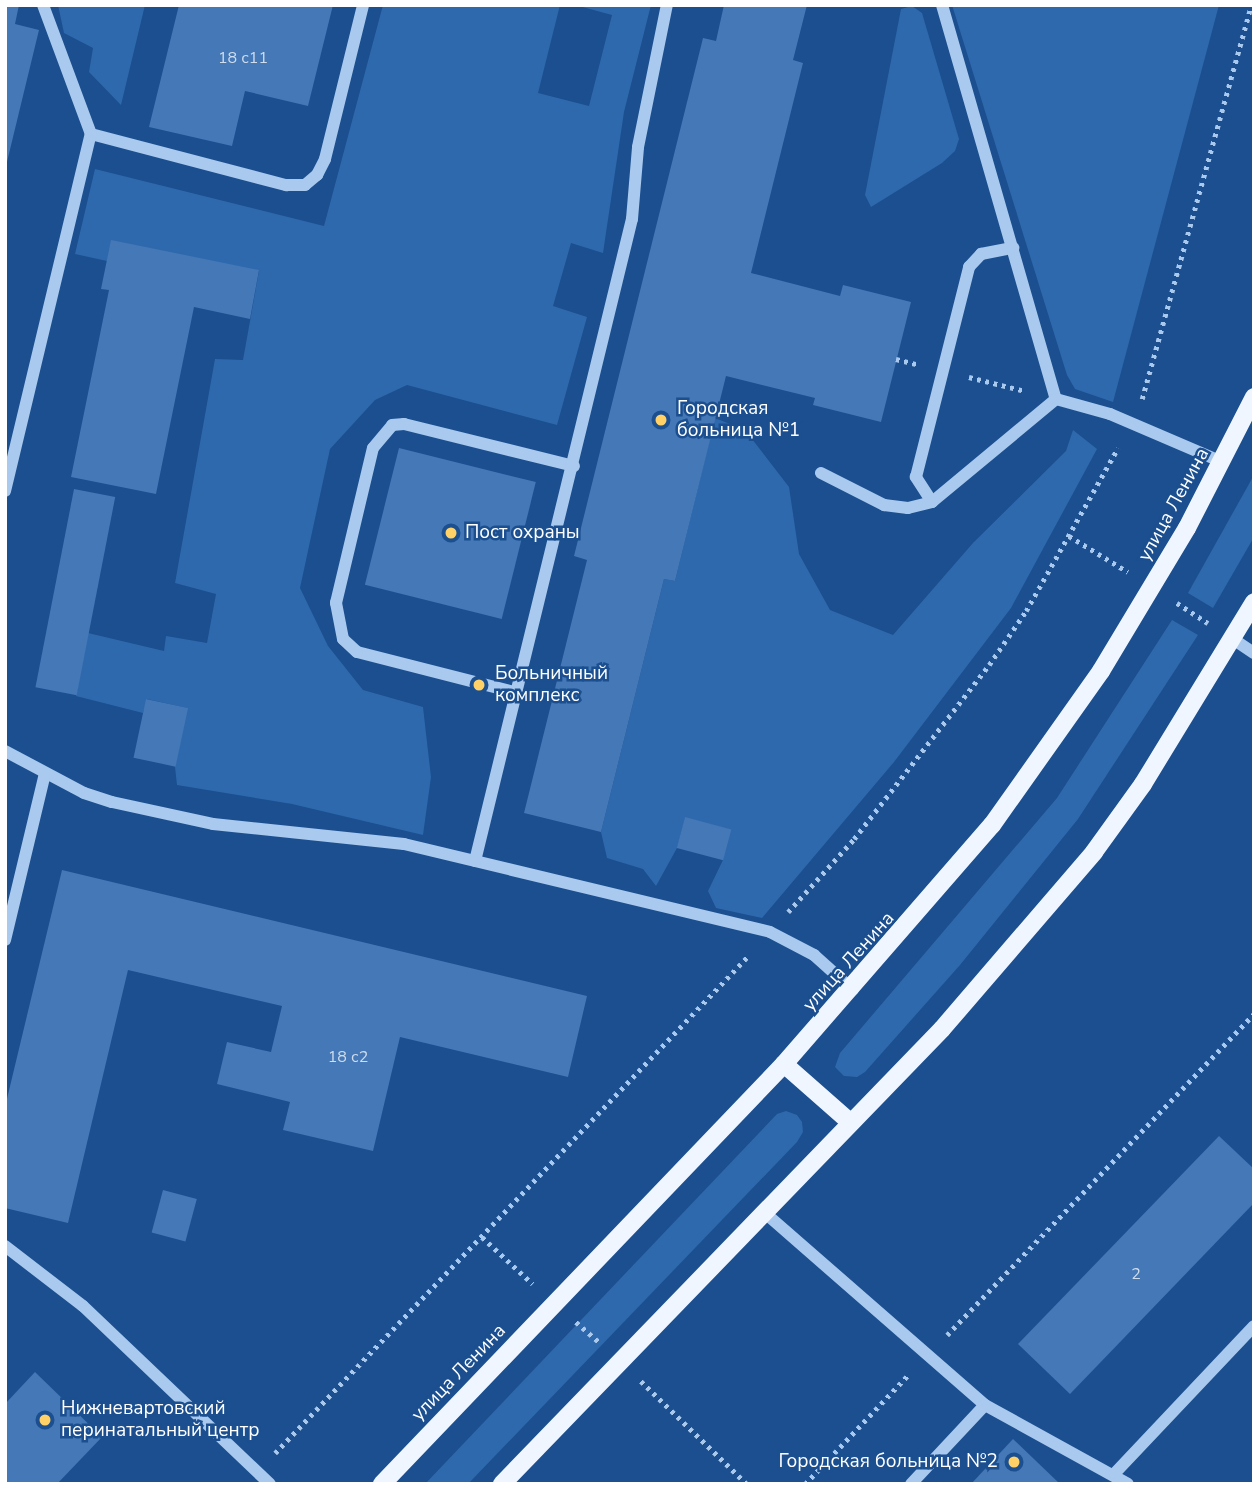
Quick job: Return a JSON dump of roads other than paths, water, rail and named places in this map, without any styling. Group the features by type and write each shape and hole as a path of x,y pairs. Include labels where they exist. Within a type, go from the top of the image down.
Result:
{"main road":[{"name":"улица Ленина","path":"383,1484 784,1065 853,990 992,825 1101,671 1222,462 1254,397"},
{"path":"502,1484 942,1029 1094,852 1143,784 1254,602"},
{"path":"784,1065 850,1123"}],"street":[{"path":"5,491 91,134 43,5"},
{"path":"91,134 286,185 304,185 317,175 325,159 363,5"},
{"path":"475,861 574,466 632,219 638,147 667,5"},
{"path":"942,5 1056,399"},
{"path":"932,502 916,477 969,267 981,254 1013,248"},
{"path":"1056,399 1131,422 1222,462"},
{"path":"821,472 884,505 908,508 932,502 1056,399"},
{"path":"517,693 357,652 343,639 336,603 373,448 391,425 404,424 574,466"},
{"path":"1233,639 1254,653"},
{"path":"5,751 44,774 112,802 213,824 404,844 770,932 814,955 853,990"},
{"path":"5,940 44,774"},
{"path":"765,1213 985,1405 1115,1474 1128,1484"},
{"path":"5,1246 83,1306 270,1484"},
{"path":"1115,1474 1254,1326"},
{"path":"911,1484 985,1405"}],"place":[{"name":"Городская больница №1","path":"661,420"},
{"name":"Пост охраны","path":"451,533"},
{"name":"Больничный комплекс","path":"479,685"},
{"name":"Нижневартовский перинатальный центр","path":"45,1420"},
{"name":"Городская больница №2","path":"1014,1462"}]}
